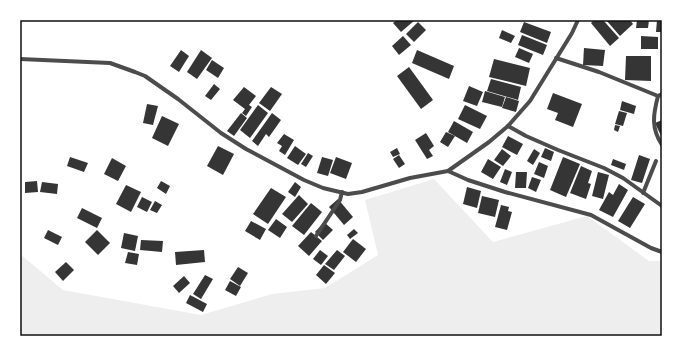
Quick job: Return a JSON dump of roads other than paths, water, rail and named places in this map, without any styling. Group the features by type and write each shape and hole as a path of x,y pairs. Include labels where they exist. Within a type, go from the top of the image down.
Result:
{"street":[{"path":"20,58 110,63 145,76 178,99 220,133 246,149 304,180 323,188 348,194 362,192 410,178 448,171 489,142 508,126 530,101 572,33 578,20"},
{"path":"556,58 605,74 660,95 653,119 655,130 662,145"},
{"path":"508,126 552,148 604,168 623,178 662,206"},
{"path":"643,193 656,161"},
{"path":"448,171 468,180 505,192 591,215 651,248 662,252"},
{"path":"316,236 340,200 342,192"}]}
